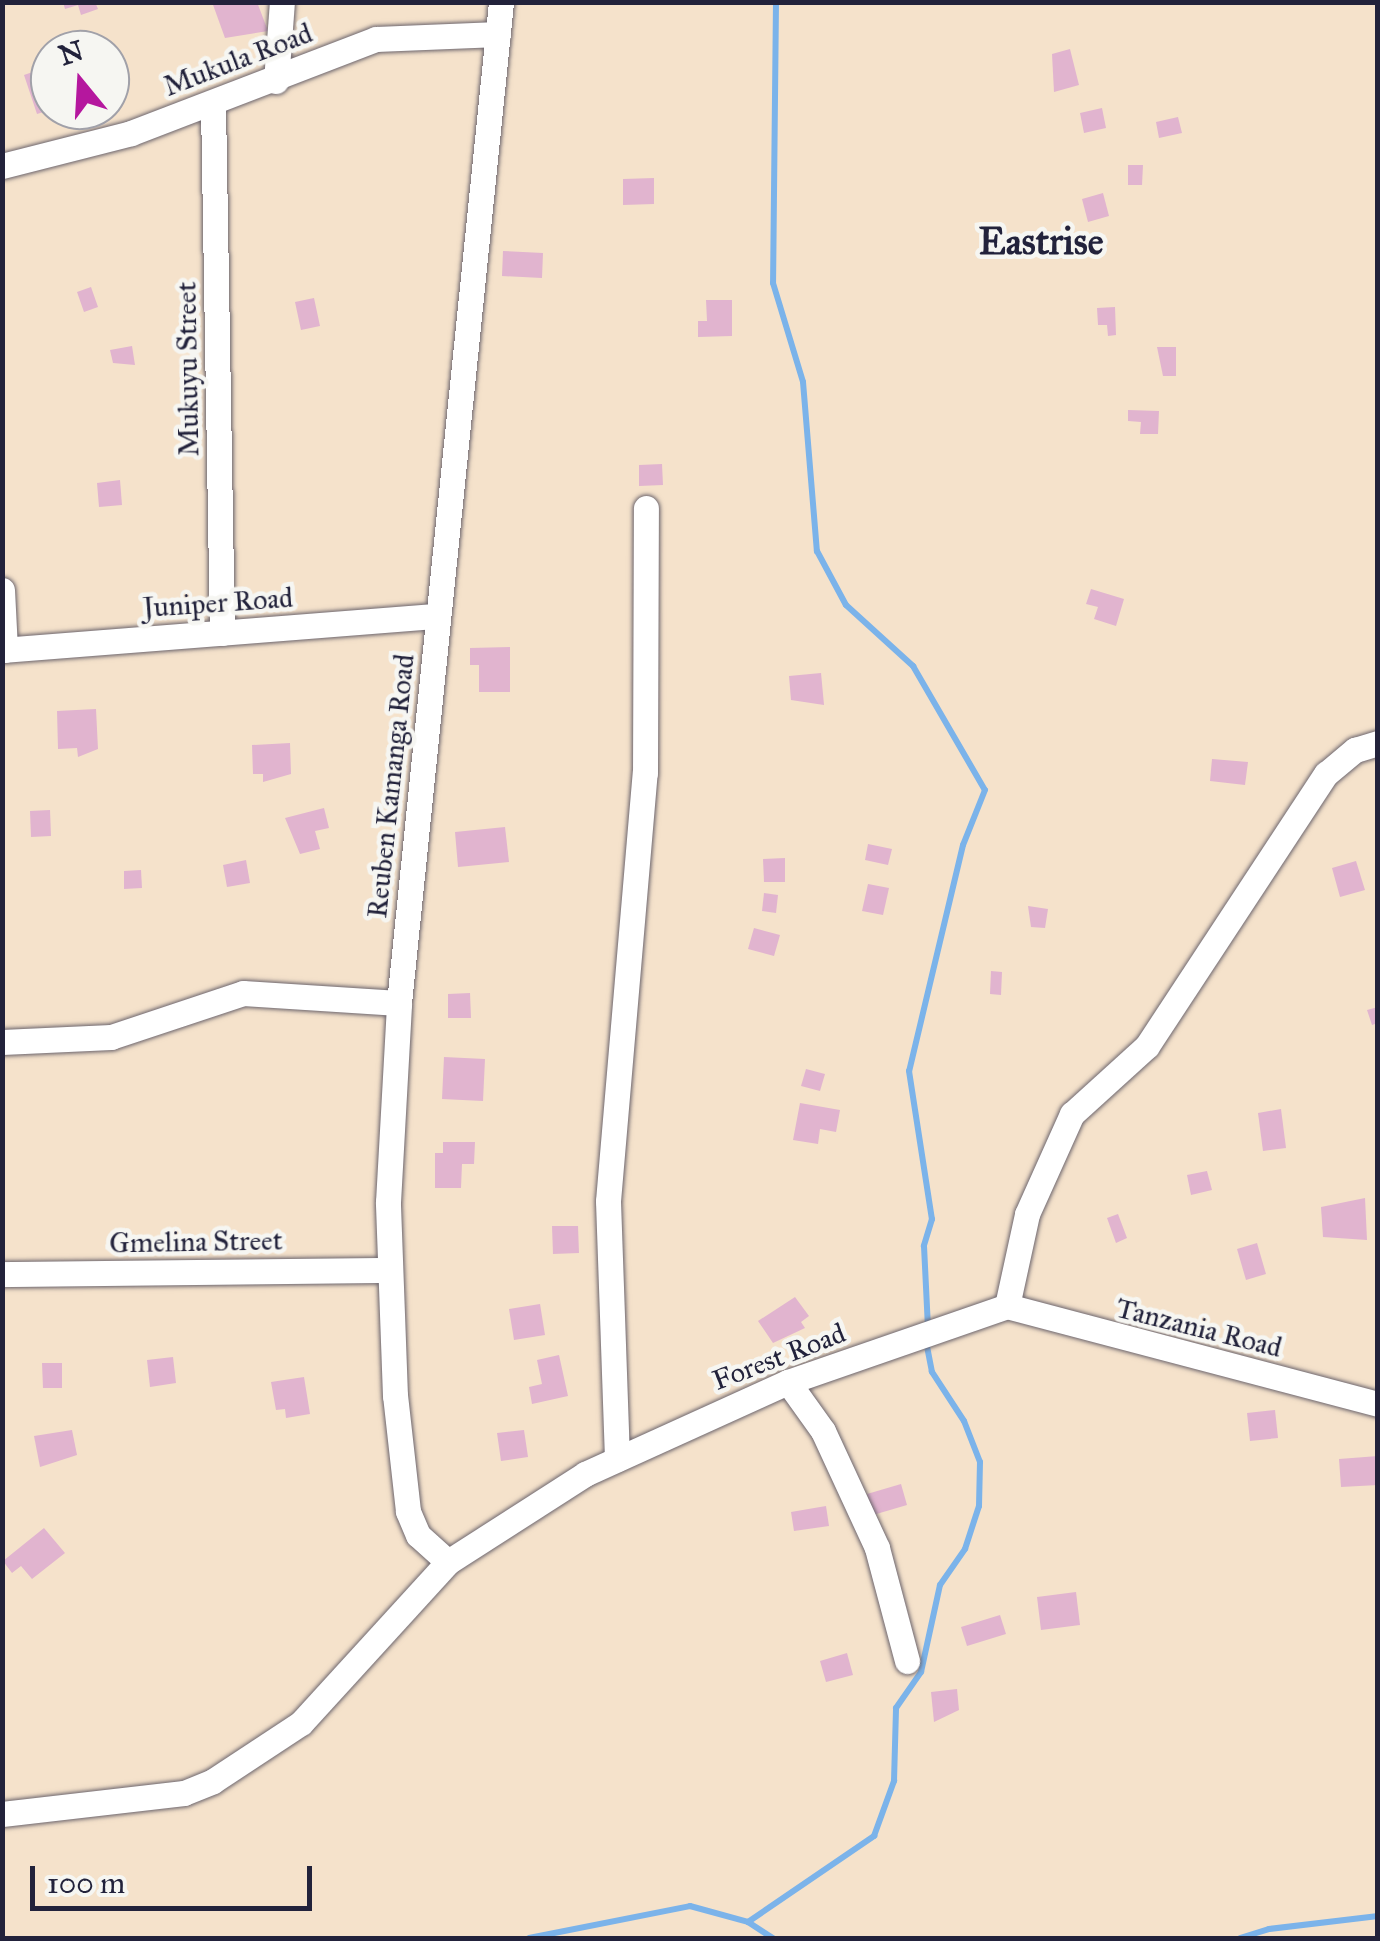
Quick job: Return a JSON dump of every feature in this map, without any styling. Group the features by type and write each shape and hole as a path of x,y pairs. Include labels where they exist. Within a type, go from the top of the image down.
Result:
{"street":[{"path":"276,82 282,2"},
{"name":"Reuben Kamanga Road","path":"448,1562 418,1535 408,1510 390,1270 399,1003 502,2"},
{"name":"Mukula Road","path":"2,166 213,104 376,39 498,34"},
{"name":"Mukuyu Street","path":"213,104 222,632"},
{"path":"617,1460 608,1201 645,773 646,508"},
{"path":"2,590 4,650"},
{"name":"Juniper Road","path":"4,650 438,616"},
{"path":"1007,1306 1027,1214 1072,1114 1146,1046 1326,774 1355,750 1378,742"},
{"path":"2,1042 111,1037 244,993 399,1003"},
{"name":"Gmelina Street","path":"2,1274 390,1270"},
{"name":"Forest Road","path":"2,1814 184,1793 213,1781 302,1722 448,1562 617,1460 788,1382 1007,1306"},
{"name":"Tanzania Road","path":"1007,1306 1378,1404"},
{"path":"788,1382 823,1431 877,1548 907,1661"}],"building":[{"path":"63,2 95,2 98,9 81,15 78,5 65,9"},
{"path":"212,2 257,2 268,31 225,38"},
{"path":"1070,49 1079,85 1054,92 1052,54"},
{"path":"1102,108 1106,128 1084,133 1080,113"},
{"path":"1178,117 1182,133 1159,138 1156,122"},
{"path":"1128,165 1143,165 1142,185 1128,185"},
{"path":"654,178 654,204 623,205 623,179"},
{"path":"1103,193 1109,216 1088,222 1082,199"},
{"path":"503,251 543,253 542,278 502,276"},
{"path":"91,287 98,307 84,312 77,292"},
{"path":"314,298 320,326 301,330 295,302"},
{"path":"706,300 732,300 732,336 698,337 698,321 707,321"},
{"path":"1115,307 1116,335 1108,336 1107,325 1098,325 1097,308"},
{"path":"132,346 135,365 113,363 110,350"},
{"path":"1157,347 1176,347 1176,376 1163,376"},
{"path":"1128,410 1159,411 1158,434 1140,434 1141,422 1128,421"},
{"path":"662,464 663,485 639,486 639,465"},
{"path":"120,480 122,505 99,507 97,483"},
{"path":"1091,589 1124,599 1116,626 1094,619 1098,607 1086,604"},
{"path":"510,647 510,692 479,692 479,665 470,665 470,648"},
{"path":"821,673 824,705 791,700 789,676"},
{"path":"96,709 98,749 78,757 77,748 58,749 57,711"},
{"path":"290,743 291,774 263,782 263,774 253,774 252,745"},
{"path":"1212,759 1248,762 1245,785 1210,781"},
{"path":"324,808 329,828 315,831 320,849 300,854 285,818"},
{"path":"50,810 51,836 31,837 30,811"},
{"path":"505,827 509,862 458,867 455,832"},
{"path":"868,844 892,849 888,865 865,860"},
{"path":"785,858 785,882 764,882 763,859"},
{"path":"246,860 250,883 227,887 223,865"},
{"path":"1356,861 1365,890 1340,897 1332,868"},
{"path":"141,870 142,888 124,889 124,871"},
{"path":"868,884 889,888 883,915 862,911"},
{"path":"764,893 778,895 776,913 762,911"},
{"path":"1028,906 1048,909 1045,928 1031,927"},
{"path":"754,928 780,935 774,956 748,949"},
{"path":"991,971 1002,972 1001,995 990,994"},
{"path":"470,993 471,1018 448,1018 448,994"},
{"path":"1378,1007 1378,1023 1372,1025 1367,1010"},
{"path":"444,1057 485,1059 483,1101 442,1099"},
{"path":"806,1069 825,1074 820,1091 801,1086"},
{"path":"800,1103 840,1110 836,1132 820,1129 818,1144 793,1140"},
{"path":"1281,1109 1286,1148 1263,1151 1258,1113"},
{"path":"443,1142 475,1142 474,1164 462,1164 461,1188 435,1188 435,1153 443,1153"},
{"path":"1207,1171 1212,1190 1191,1195 1187,1175"},
{"path":"1365,1198 1367,1240 1323,1237 1321,1207"},
{"path":"1118,1214 1127,1238 1116,1243 1107,1218"},
{"path":"552,1226 578,1226 579,1253 553,1254"},
{"path":"1257,1243 1266,1274 1246,1280 1237,1249"},
{"path":"795,1297 809,1316 801,1322 805,1328 773,1343 758,1321"},
{"path":"540,1304 545,1335 514,1340 509,1309"},
{"path":"559,1355 568,1396 532,1404 529,1387 542,1384 537,1360"},
{"path":"173,1357 176,1383 150,1387 147,1360"},
{"path":"42,1363 62,1363 62,1388 43,1388"},
{"path":"304,1377 310,1414 286,1418 285,1409 276,1410 271,1382"},
{"path":"1275,1410 1278,1438 1250,1441 1247,1413"},
{"path":"72,1430 77,1455 40,1467 34,1436"},
{"path":"524,1430 528,1457 501,1461 497,1433"},
{"path":"1378,1456 1378,1485 1341,1487 1339,1459"},
{"path":"901,1484 907,1505 873,1515 867,1494"},
{"path":"826,1506 829,1526 794,1531 791,1512"},
{"path":"44,1528 65,1553 32,1579 21,1566 12,1573 3,1561"},
{"path":"1076,1592 1080,1625 1041,1630 1037,1597"},
{"path":"1000,1615 1006,1634 967,1646 961,1627"},
{"path":"847,1653 853,1675 826,1682 820,1661"},
{"path":"957,1689 959,1710 934,1722 931,1692"}],"waterway":[{"path":"776,2 773,283 803,382 817,551 846,605 913,666 985,790 963,845 909,1071 932,1219 924,1246 928,1328"},
{"path":"748,1922 874,1836 894,1781 896,1708 921,1672 940,1585 965,1549 979,1506 980,1462 964,1421 932,1372 926,1341"},
{"path":"529,1938 690,1906 748,1922 773,1938"},
{"path":"1240,1938 1269,1929 1378,1916"}],"district":[{"name":"Eastrise","path":"1041,242"}]}
